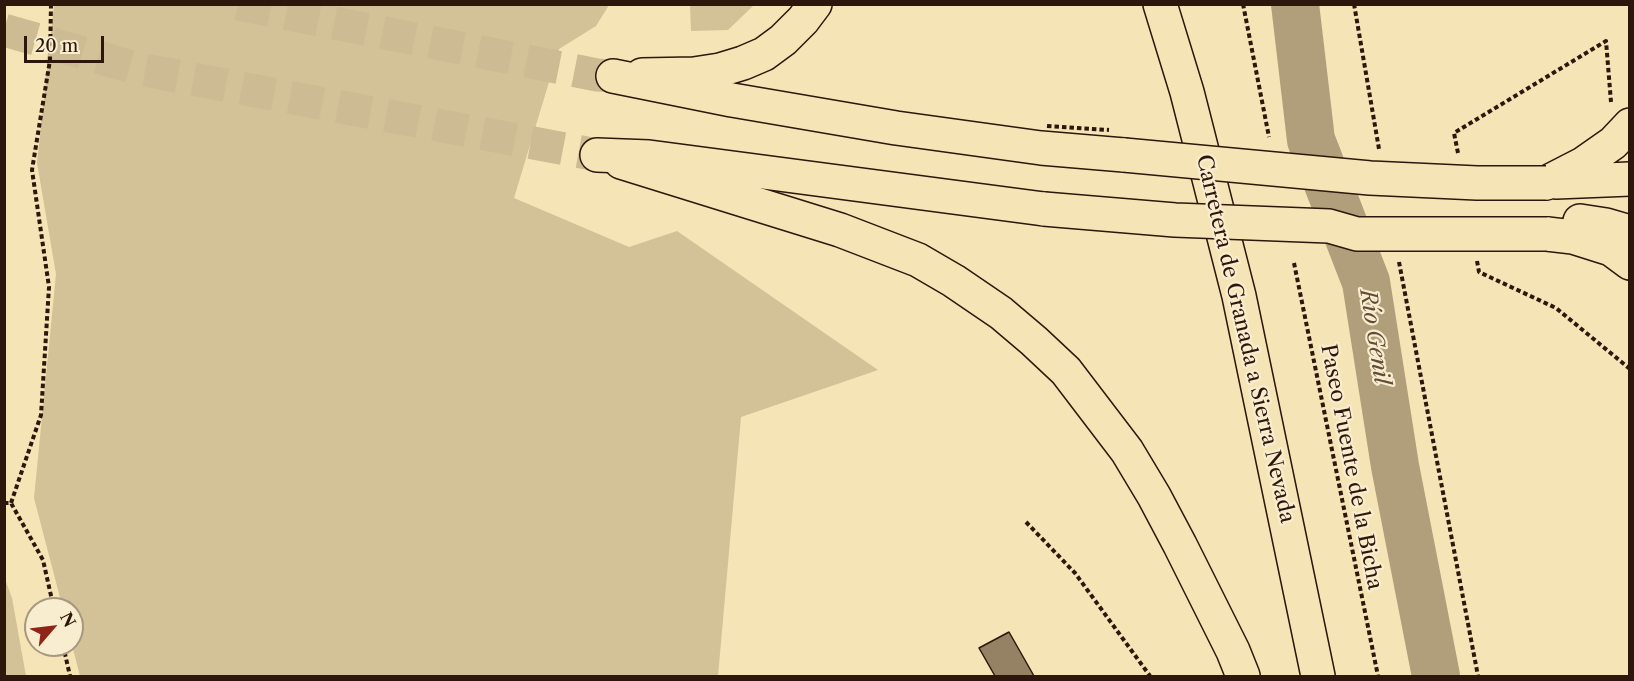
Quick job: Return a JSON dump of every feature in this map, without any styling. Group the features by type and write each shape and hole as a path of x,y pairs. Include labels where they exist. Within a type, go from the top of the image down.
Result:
{"main road":[{"path":"815,4 783,40 764,54 743,63 694,74 613,76 732,100 896,128 1041,148 1370,178 1477,183 1546,183 1629,179"},
{"name":"Carretera de Granada a Sierra Nevada","path":"1161,4 1187,92 1239,296 1318,676"},
{"path":"1546,183 1583,164 1613,143 1629,125"},
{"path":"1243,676 1175,535 1127,451 1066,371 1001,313 918,260 840,230 597,155 649,157 1044,209 1174,220 1329,226 1357,219 1546,227 1575,220 1606,225 1629,232"},
{"path":"1546,227 1611,249 1629,263"}],"path":[{"path":"51,4 50,60 32,170 49,287 41,415 11,503 43,560 51,597"},
{"path":"1243,4 1269,137"},
{"path":"1354,4 1380,156"},
{"path":"1399,261 1478,676"},
{"name":"Paseo Fuente de la Bicha","path":"1294,263 1378,676"},
{"path":"4,503 11,503"},
{"path":"1026,522 1075,573 1150,676"},
{"path":"66,657 70,676"}],"shaded area":[{"path":"690,4 754,5 728,30 691,31"},
{"path":"54,5 609,5 596,26 559,49 514,198 629,247 677,231 878,370 741,417 718,676 80,676 75,657 84,657 84,597 60,597 34,498 56,274 37,163"},
{"path":"4,576 12,598 26,676 5,676"}],"building":[{"path":"1009,632 1034,676 995,676 979,648"}],"waterway":[{"name":"Río Genil","path":"1295,4 1311,140 1366,282 1395,466 1436,676"}],"tunnel":[{"path":"238,4 597,75 613,76"},
{"path":"4,30 139,69 597,155"}]}
